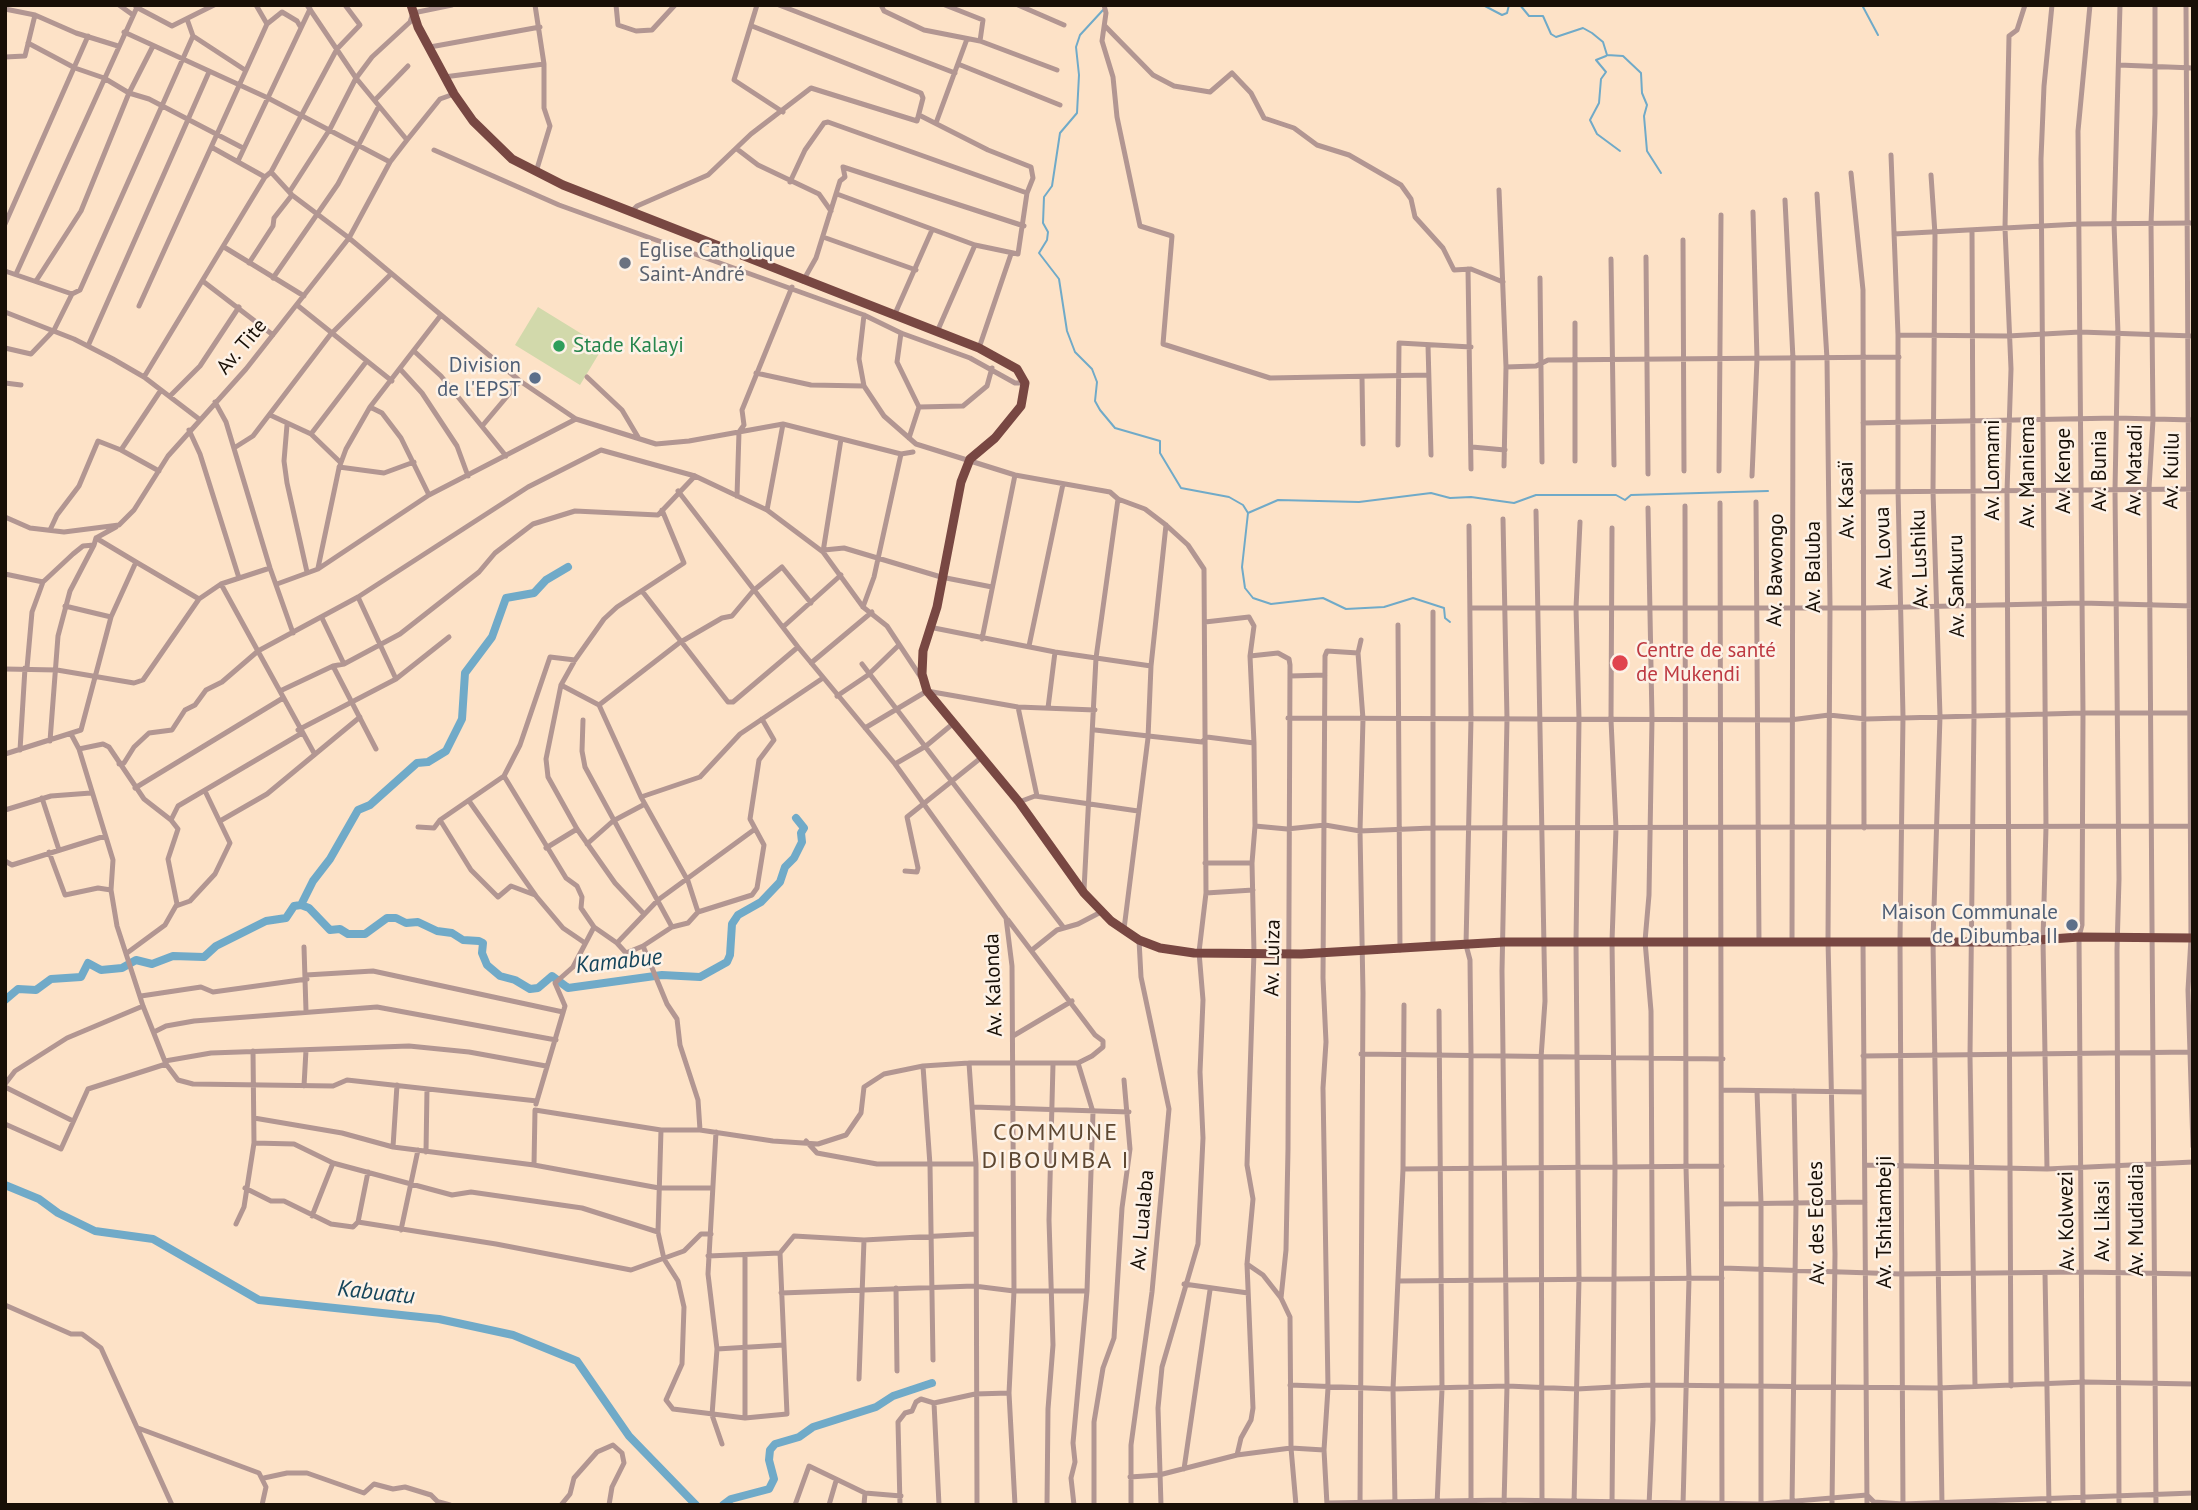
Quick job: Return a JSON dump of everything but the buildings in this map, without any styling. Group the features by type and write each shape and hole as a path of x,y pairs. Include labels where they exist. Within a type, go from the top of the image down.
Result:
{"highway":[{"path":"412,9 454,94 497,146 512,159 536,172 631,212 1010,362 1025,383 1021,407 995,438 970,459 961,482 937,607 921,660 925,686 1019,802 1084,893 1101,912 1139,940 1160,948 1199,952 1289,954 1503,943 1612,941 2010,942 2079,937 2192,938"}],"street":[{"path":"119,5 133,15"},
{"path":"16,274 137,6 172,26 214,5"},
{"path":"256,5 267,24"},
{"path":"144,377 204,282 265,177 271,172 337,49 360,25 345,5"},
{"path":"249,263 330,129 357,77 372,57 410,22 412,9 452,5"},
{"path":"536,5 544,64 544,108 550,126 536,172"},
{"path":"616,5 618,25 636,31 652,30 675,5"},
{"path":"757,5 734,80 783,111"},
{"path":"779,5 955,73"},
{"path":"881,5 884,11 924,30 980,41 1057,70"},
{"path":"945,5 983,20 980,41"},
{"path":"1018,5 1064,25"},
{"name":"Av. Lomami","path":"2011,1386 2008,337 2005,228 2010,34 2017,30 2025,5"},
{"name":"Av. Maniema","path":"2048,1169 2043,940 2046,827 2042,227 2044,86 2052,5"},
{"name":"Av. Kenge","path":"2079,937 2083,713 2078,131 2090,5"},
{"name":"Av. Bunia","path":"2119,937 2116,604 2118,333 2114,223 2120,5"},
{"name":"Av. Matadi","path":"2154,936 2149,488 2153,420 2151,224 2155,5"},
{"name":"Av. Kuilu","path":"2186,5 2190,68 2191,336 2192,938 2188,990 2193,1147"},
{"path":"309,7 357,77 407,139"},
{"path":"238,161 309,7"},
{"path":"1105,8 1102,41 1113,77 1117,117 1140,226 1172,236 1163,344 1213,358 1259,377 1427,375"},
{"path":"5,9 36,15 118,46"},
{"path":"139,306 219,135 237,85 267,24 282,12 297,21 300,26"},
{"path":"5,57 25,56 36,15"},
{"path":"187,19 193,36 246,70"},
{"path":"631,212 668,191 708,175 783,111 816,87 914,122 919,115 923,98 920,93 752,26"},
{"path":"1105,26 1161,81 1210,92 1232,73 1251,93 1264,118 1294,128 1317,145 1349,155 1398,183 1411,199 1415,217 1443,247 1454,270 1468,269 1503,282"},
{"path":"430,47 540,27"},
{"path":"124,32 180,60 268,98 390,162"},
{"path":"5,225 89,36"},
{"path":"5,348 29,355 54,330 72,294 79,290 193,36"},
{"path":"936,123 967,39"},
{"path":"28,43 75,68 104,78 129,93 160,105 243,148"},
{"path":"36,281 81,211 129,93 153,46"},
{"path":"444,77 544,64"},
{"path":"958,64 1060,105"},
{"path":"2119,65 2190,68"},
{"path":"273,278 338,184 377,103 408,66"},
{"path":"88,346 209,72"},
{"name":"Av. Tite","path":"119,525 134,510 189,430 273,335 349,239 390,162 407,139 440,99 454,94"},
{"path":"837,194 975,245 1011,254 1019,252 1027,193 1034,178 1031,167 988,150 919,115"},
{"path":"790,182 805,150 824,123 828,122 1027,193"},
{"path":"213,148 265,177"},
{"path":"737,149 758,165 819,194 831,211"},
{"path":"433,150 559,205 792,287 992,368 1015,383 1025,383"},
{"name":"Av. Lovua","path":"1891,155 1899,357 1898,489 1902,607 1900,940"},
{"path":"803,281 822,237 840,181 845,177 844,167 1024,226"},
{"path":"271,172 316,214 520,381 576,418 656,444 783,424 901,454 913,452"},
{"name":"Av. Kasaï","path":"1851,173 1863,290 1862,492 1866,719 1864,828"},
{"name":"Av. Lushiku","path":"1931,175 1935,234 1933,491 1940,716 1933,941 1938,1388 1942,1503"},
{"path":"1499,190 1506,367 1504,466"},
{"name":"Av. Baluba","path":"1817,194 1827,359 1830,607 1828,940"},
{"name":"Av. Bawongo","path":"1785,200 1793,359 1790,720 1792,940"},
{"path":"1752,476 1757,359 1753,212"},
{"path":"1719,471 1721,215"},
{"path":"1894,234 1935,234 2079,224 2190,223"},
{"path":"894,316 932,230"},
{"name":"Av. Sankuru","path":"1972,230 1974,716 1970,1056 1974,1166 1975,1386"},
{"path":"822,237 916,270"},
{"path":"1683,240 1681,359 1684,471"},
{"path":"937,332 975,245"},
{"path":"224,247 304,296"},
{"path":"979,348 1011,254"},
{"path":"1646,257 1648,474"},
{"path":"1611,259 1614,465"},
{"path":"1468,269 1471,469"},
{"path":"5,271 72,294"},
{"path":"234,448 245,444 330,335 391,274"},
{"path":"1540,278 1542,462"},
{"path":"204,282 273,335"},
{"path":"737,496 739,432 744,425 742,410 792,287"},
{"path":"297,305 330,335 392,381"},
{"path":"170,397 200,366 239,307"},
{"path":"5,312 88,346 144,377 199,419"},
{"path":"318,569 340,464 370,407 441,315"},
{"path":"864,315 859,359 864,386 884,416 916,444 1015,475 1110,492 1118,499 1139,505 1166,525 1188,545 1204,569 1206,893 1199,952 1203,1000 1200,1072 1203,1138 1198,1244 1161,1367 1158,1408 1161,1505"},
{"path":"1575,323 1576,461"},
{"path":"1898,335 2008,337 2080,332 2191,336"},
{"path":"901,333 897,362 919,407 909,438"},
{"path":"1398,445 1401,342 1471,347"},
{"path":"1428,345 1431,455"},
{"path":"415,352 483,425 506,456"},
{"path":"1506,367 1536,366 1540,362 1574,359 1612,361 1899,357"},
{"path":"311,434 366,362"},
{"path":"919,407 963,406 987,386 992,368"},
{"path":"401,370 422,393 457,446 468,476"},
{"path":"756,373 811,385 864,386"},
{"path":"587,377 622,411 638,437"},
{"path":"1362,377 1363,444"},
{"path":"483,425 520,381"},
{"path":"5,383 21,385"},
{"path":"121,450 161,390"},
{"path":"215,402 226,422 270,568 293,633"},
{"path":"370,407 390,422 429,495"},
{"path":"270,415 311,434 340,464 384,473 414,463"},
{"path":"277,584 318,569 429,495 576,418"},
{"path":"1863,423 2116,418 2191,420"},
{"path":"767,510 783,424"},
{"path":"287,425 286,472 307,572"},
{"path":"189,430 200,454 239,578"},
{"path":"823,551 841,439"},
{"path":"50,530 57,515 79,486 98,441 159,471"},
{"path":"1472,447 1505,450"},
{"path":"119,764 124,763 134,747 149,733 172,730 185,710 195,705 206,690 222,682 258,651 358,597 528,487 595,451 607,450 695,476 767,510 823,551 863,607 887,626 925,686 1018,707 1095,710"},
{"path":"863,607 874,576 901,454"},
{"path":"982,639 1015,475"},
{"path":"280,691 333,666 344,664 420,621 479,572 509,540 533,524 575,511 652,517 695,476"},
{"path":"1029,646 1063,484"},
{"path":"1862,492 1898,489 2044,492 2190,489"},
{"name":"Av. Kalonda","path":"678,491 753,591 895,764 1006,918 1012,966 1013,1036 1010,1063 1013,1108 1014,1291 1009,1393 1015,1505"},
{"path":"1084,893 1095,730 1096,658 1118,499"},
{"path":"1756,502 1759,941"},
{"path":"1720,503 1722,1504"},
{"path":"1683,1502 1689,1279 1686,1167 1685,506"},
{"path":"1648,508 1652,719 1649,895 1644,941 1651,1011 1649,1503"},
{"path":"644,914 615,883 587,844 546,768 561,685 575,660 604,619 628,598 684,563 662,510"},
{"path":"1536,511 1540,609 1545,1001 1541,1058 1544,1388 1542,1503"},
{"path":"5,517 30,528 50,530 119,525"},
{"path":"1503,519 1507,719 1503,943 1507,1386 1504,1502"},
{"path":"1574,1503 1579,1279 1576,942 1579,719 1576,608 1580,522"},
{"path":"50,741 58,636 65,606 96,538 119,525"},
{"path":"1124,931 1148,737 1151,666 1166,525"},
{"path":"1469,526 1471,719 1466,945 1470,960 1471,1054 1471,1503"},
{"path":"1612,528 1611,720 1616,828 1612,941 1615,1167 1612,1503"},
{"path":"96,538 199,599"},
{"path":"20,750 32,612 43,582 73,554 83,547 94,545"},
{"path":"823,551 844,548 941,577 992,587"},
{"path":"5,754 81,730 98,676 97,662 111,617 136,562"},
{"path":"598,705 679,643 722,618 732,616 753,591 782,567 811,603"},
{"path":"5,670 57,670 134,682 143,680 199,599 221,584 270,568"},
{"path":"5,574 43,582"},
{"path":"783,627 841,575"},
{"path":"221,584 314,753"},
{"path":"642,591 720,696 730,703 798,647"},
{"path":"358,597 396,679"},
{"path":"1470,608 1865,608 2044,606 2082,603 2190,606"},
{"path":"65,606 111,617"},
{"path":"811,663 872,612"},
{"path":"1433,612 1433,947"},
{"path":"1205,622 1243,617 1252,620 1254,952 1247,1165 1253,1199 1247,1264 1253,1408 1237,1455"},
{"path":"322,618 344,664"},
{"path":"1398,625 1400,950"},
{"path":"929,627 1055,652 1151,666"},
{"path":"171,820 178,806 300,731 396,679 449,638"},
{"path":"1360,1503 1361,640"},
{"path":"837,696 868,675 898,646"},
{"path":"1048,708 1055,652"},
{"path":"1359,653 1326,652 1325,675 1326,1042 1323,1088 1328,1388 1324,1450 1327,1504 1761,1504 1867,1495"},
{"path":"1251,656 1284,655 1289,659 1290,676 1325,675"},
{"path":"418,827 434,828 440,820 504,776 520,745 550,657 575,660"},
{"path":"862,664 1064,928"},
{"path":"333,666 376,749"},
{"name":"Av. Luiza","path":"1281,1298 1286,1250 1290,676"},
{"path":"641,797 700,776 740,734 823,678"},
{"path":"561,685 598,705 641,797 688,881 698,912"},
{"path":"865,728 898,710 925,686"},
{"path":"135,788 283,698"},
{"path":"1018,707 1037,796"},
{"path":"1288,718 1790,720 1829,715 1866,719 1903,716 2191,713"},
{"path":"220,821 267,794 360,717"},
{"path":"504,776 546,848 569,882 577,886 582,897 581,908 594,927 626,953 643,946 672,927 688,923 698,912 752,895 757,888 764,845 750,819 758,765 774,740 762,719"},
{"path":"583,720 582,751 585,767 672,927"},
{"path":"895,764 926,746 955,722"},
{"path":"1095,730 1202,742 1207,737"},
{"path":"71,734 79,749 90,793 113,860 111,890 117,926 143,1006 166,1063 181,1082 336,1086 347,1080 537,1101"},
{"path":"1207,737 1254,743"},
{"path":"79,749 106,745 135,788 155,810 178,826 168,859 178,899 176,906 165,925 127,953"},
{"path":"905,871 917,872 907,817 982,757"},
{"path":"176,906 190,901 215,874 230,843 205,790"},
{"path":"5,810 42,798 90,793"},
{"path":"1019,802 1037,796 1138,811"},
{"path":"42,798 60,850"},
{"path":"469,801 536,896 563,928 586,943"},
{"path":"587,844 613,821 645,804"},
{"path":"440,820 466,863 498,897 511,886 536,896"},
{"path":"1255,826 1287,829 1325,825 1360,831 1505,827 1973,829 2082,824 2191,826"},
{"path":"546,848 577,829"},
{"path":"617,943 658,900 688,881 755,829"},
{"path":"5,861 12,865 105,836"},
{"path":"49,852 65,895 98,888 111,890"},
{"path":"1205,863 1252,863"},
{"path":"1206,893 1253,890"},
{"path":"1032,950 1064,928 1101,912"},
{"path":"535,1110 661,1130 700,1130 773,1141 806,1141 818,1144 846,1135 860,1113 864,1087 884,1074 923,1066 970,1063 1078,1063 1092,1056 1104,1044 1006,918"},
{"path":"534,1165 535,1110 563,1012 564,1002 555,983 573,967 594,927"},
{"name":"Av. Mudiadia","path":"2154,936 2152,1272 2156,1505"},
{"name":"Av. Kolwezi","path":"2079,937 2085,1382 2083,1505"},
{"name":"Av. Likasi","path":"2119,937 2119,1505"},
{"name":"Av. Lualaba","path":"1131,1505 1130,1477 1138,1379 1152,1292 1169,1109 1141,978 1139,940"},
{"name":"Av. des Ecoles","path":"1828,940 1835,1202 1832,1505"},
{"name":"Av. Tshitambeji","path":"1900,940 1903,1504"},
{"path":"1863,941 1865,1273 1869,1387 1867,1505"},
{"path":"643,946 667,1004 677,1019 680,1045 698,1100 700,1130"},
{"path":"304,947 306,1011"},
{"path":"141,996 201,987 213,992 306,977 373,971 563,1012"},
{"path":"1013,1036 1072,1002"},
{"path":"73,1121 5,1085 15,1071 67,1038 143,1006"},
{"path":"1395,1504 1393,1389 1403,1169 1404,1006"},
{"path":"154,1032 194,1021 377,1007 556,1040"},
{"path":"1437,1503 1442,1389 1439,1279 1439,1011"},
{"path":"5,1124 61,1149 88,1089 189,1055 410,1046 469,1052 546,1066"},
{"path":"304,1086 306,1050"},
{"path":"236,1224 244,1207 254,1143 253,1051"},
{"path":"1863,1056 2009,1057 2081,1052 2192,1052"},
{"path":"1362,1054 1723,1059"},
{"path":"970,1063 976,1164 974,1286 977,1505"},
{"path":"1074,1505 1071,1478 1075,1462 1073,1443 1087,1291 1093,1112 1078,1063"},
{"path":"1047,1505 1052,1289 1049,1165 1054,1064"},
{"path":"923,1066 930,1165 933,1360"},
{"path":"1094,1505 1094,1422 1103,1368 1114,1338 1122,1208 1130,1149 1129,1112 1124,1080"},
{"path":"393,1147 397,1085"},
{"path":"426,1152 427,1088"},
{"path":"1722,1090 1863,1092"},
{"path":"1757,1091 1761,1203 1761,1504"},
{"path":"1792,1503 1796,1203 1794,1091"},
{"path":"973,1107 1129,1112"},
{"path":"254,1118 342,1133 393,1147 534,1165 659,1188 711,1188"},
{"path":"661,1130 658,1232 664,1259 682,1294 682,1364 667,1403 677,1411 745,1418 787,1414 780,1252"},
{"path":"716,1132 708,1256 717,1349 712,1415 722,1444"},
{"path":"806,1141 813,1152 889,1165 976,1164"},
{"path":"254,1143 294,1144 333,1163 452,1195 471,1192 582,1208 658,1232"},
{"path":"401,1230 418,1150"},
{"path":"1866,1165 2048,1169 2082,1165 2193,1162"},
{"path":"312,1216 333,1163"},
{"path":"1403,1169 1722,1166"},
{"path":"245,1188 271,1201 284,1201 312,1216 346,1227 355,1227 368,1172"},
{"path":"1723,1204 1865,1202"},
{"path":"358,1222 496,1244 631,1270 684,1251 701,1234 711,1234"},
{"path":"708,1256 780,1252 794,1236 864,1240 975,1234"},
{"path":"859,1380 864,1240"},
{"path":"745,1256 745,1418"},
{"path":"1247,1264 1263,1275 1281,1298 1292,1332 1291,1448 1296,1505"},
{"path":"1723,1268 1901,1274 2193,1274"},
{"path":"2045,1273 2049,1502"},
{"path":"1398,1281 1722,1278"},
{"path":"1184,1284 1210,1290 1248,1293"},
{"path":"781,1293 974,1286 1014,1291 1087,1291"},
{"path":"896,1288 897,1371"},
{"path":"1184,1469 1210,1290"},
{"path":"5,1305 71,1334 82,1334 106,1355 172,1505"},
{"path":"717,1349 784,1345"},
{"path":"1290,1385 1393,1389 1507,1386 1577,1389 1651,1385 1722,1388 1938,1388 2085,1382 2193,1384"},
{"path":"900,1505 899,1420 912,1411 918,1400 934,1403 975,1394 1009,1393"},
{"path":"934,1403 939,1505"},
{"path":"138,1428 254,1470 264,1478 266,1487 262,1505"},
{"path":"561,1505 573,1489 574,1478 597,1452 613,1445 622,1453 624,1463 612,1487 609,1505"},
{"path":"1130,1477 1159,1475 1237,1455 1291,1448 1324,1450"},
{"path":"794,1505 809,1466 825,1471 836,1481 865,1493 901,1496"},
{"path":"264,1478 287,1473 307,1473 364,1493 374,1484 396,1490 405,1487 431,1495 440,1503 450,1505"},
{"path":"829,1505 836,1481"},
{"path":"864,1505 865,1493"},
{"path":"1867,1495 1874,1503 1903,1504 1973,1502 2012,1497 2049,1502 2083,1497 2193,1493"},
{"path":"2012,1497 2013,1505"}],"green space":[{"name":"Stade Kalayi","path":"538,307 603,347 580,385 515,345"}],"waterway":[{"path":"1483,5 1502,15 1507,13 1509,5"},
{"path":"1520,5 1529,16 1543,16 1551,34 1556,37 1583,28 1592,33 1603,42 1607,55 1623,56 1641,73 1642,93 1647,105 1644,116 1647,151 1661,173"},
{"path":"1862,5 1878,35"},
{"path":"1103,10 1080,35 1076,47 1079,75 1077,113 1060,133 1052,186 1044,197 1043,223 1048,232 1047,240 1039,253 1059,279 1067,331 1075,352 1092,369 1097,382 1095,401 1100,410 1115,428 1160,441 1160,453 1181,488 1229,497 1243,505 1248,513 1242,567 1245,588 1253,598 1271,604 1323,598 1346,609 1384,607 1413,598 1444,608 1445,618 1450,622"},
{"path":"1606,56 1596,60 1606,72 1601,79 1599,103 1590,120 1597,134 1620,151"},
{"path":"1248,513 1278,500 1359,502 1431,493 1450,498 1471,497 1514,503 1536,495 1616,495 1625,500 1631,495 1768,491"},
{"path":"301,905 358,810 370,805 417,763 428,762 446,751 462,719 465,673 492,637 506,598 534,593 546,580 568,567"},
{"name":"Kamabue","path":"5,1000 18,989 36,990 51,979 81,977 88,963 101,970 122,968 136,960 152,964 173,956 204,957 216,946 266,921 286,918 294,906 301,905 309,908 330,930 340,929 348,934 365,934 387,918 396,918 406,923 418,922 437,931 452,933 463,940 479,941 483,943 482,953 487,965 500,976 515,980 530,989 538,988 552,976 568,988 662,975 700,977 727,962 732,924 738,915 761,902 780,882 785,867 794,858 802,842 801,833 804,828 796,818"},
{"name":"Kabuatu","path":"5,1185 39,1199 58,1213 95,1231 153,1239 259,1300 439,1319 513,1335 577,1361 629,1436 696,1505"},
{"name":"Kabuatu","path":"723,1505 731,1499 769,1489 774,1479 769,1460 770,1450 775,1444 799,1437 813,1427 876,1407 893,1396 932,1383"}],"place":[{"name":"Eglise Catholique Saint-André","path":"625,263"},
{"name":"Stade Kalayi","path":"559,346"},
{"name":"Division de l'EPST","path":"535,378"},
{"name":"Centre de santé de Mukendi","path":"1620,663"},
{"name":"Maison Communale de Dibumba II","path":"2072,925"}],"district":[{"name":"COMMUNE DIBOUMBA I","path":"1056,1147"}]}
